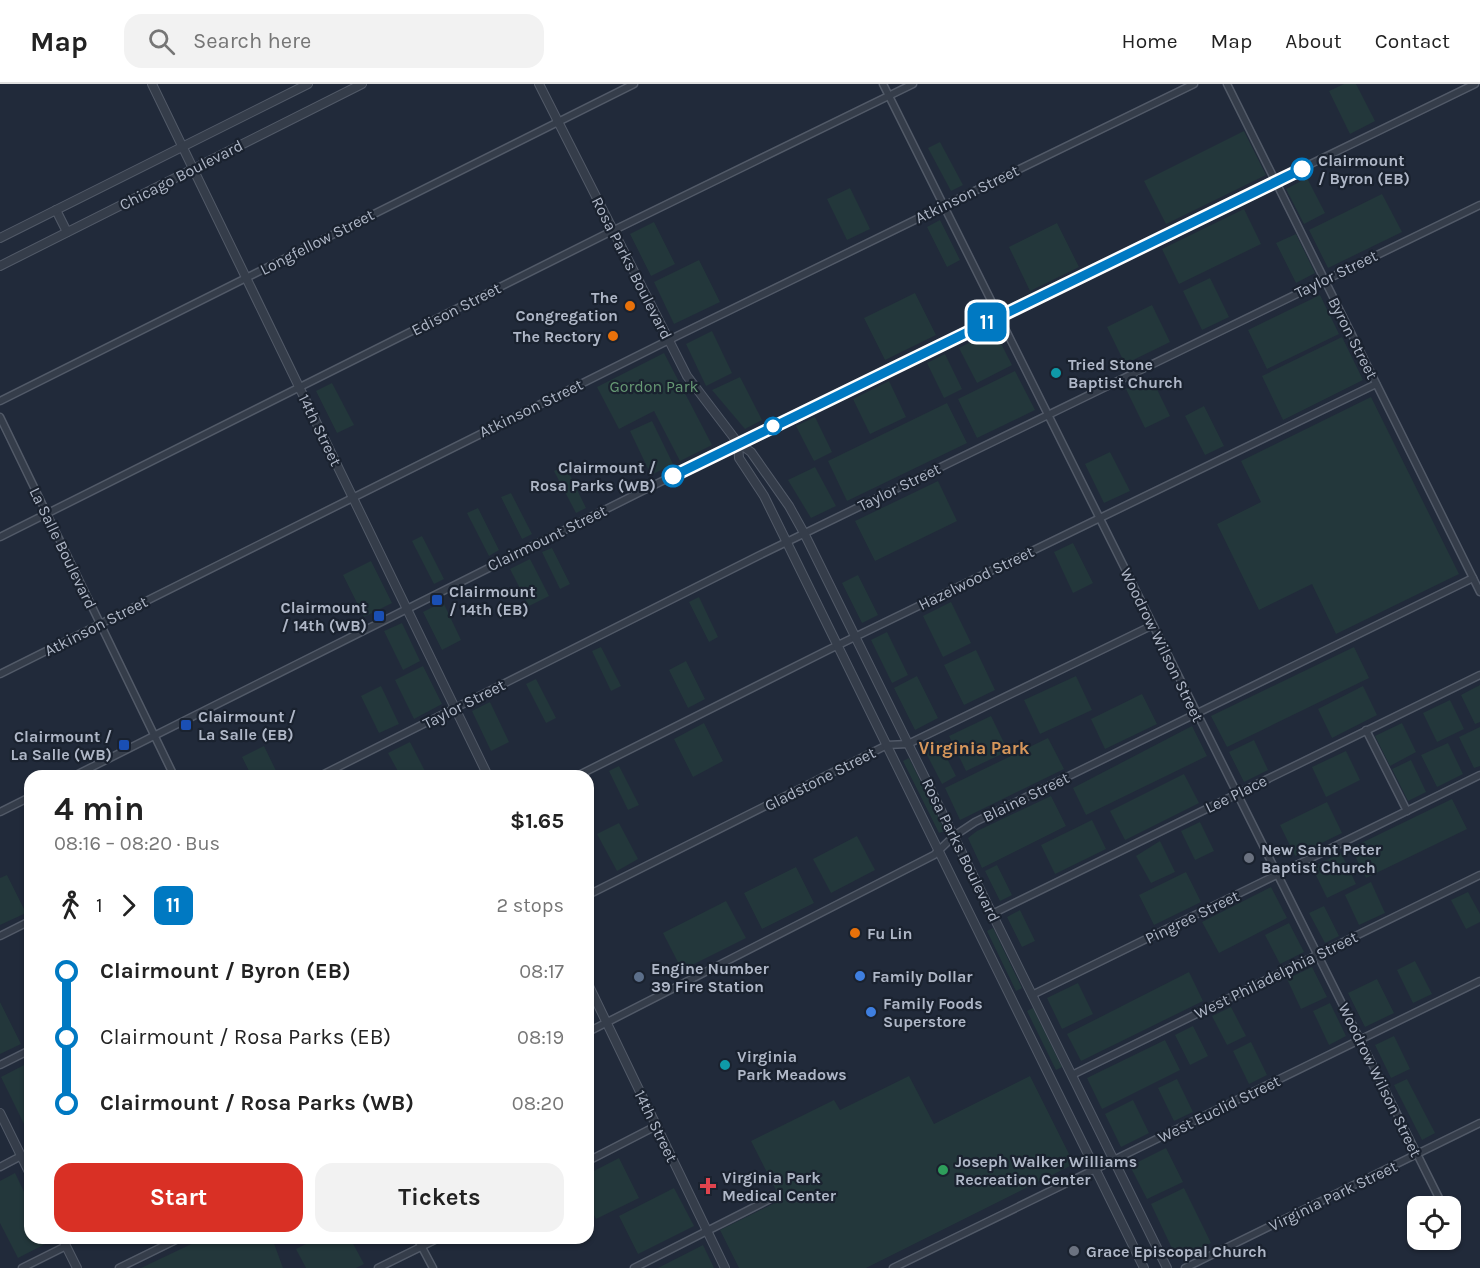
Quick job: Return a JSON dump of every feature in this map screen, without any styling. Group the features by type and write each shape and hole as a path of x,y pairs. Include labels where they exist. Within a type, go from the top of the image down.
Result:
{"street":[{"name":"14th Street","path":"152,84 485,770"},
{"name":"Chicago Boulevard","path":"0,238 308,84"},
{"name":"Chicago Boulevard","path":"0,266 349,87 362,84"},
{"name":"Rosa Parks Boulevard","path":"539,84 687,376 738,443 751,452 789,506 804,534 1167,1268"},
{"name":"Longfellow Street","path":"0,401 634,84"},
{"name":"Woodrow Wilson Street","path":"882,84 1438,1196"},
{"name":"Edison Street","path":"0,537 613,230 913,84"},
{"name":"Atkinson Street","path":"0,674 353,496 1194,84"},
{"name":"Byron Street","path":"1227,84 1480,592"},
{"name":"Clairmount Street","path":"86,770 738,443 1475,84"},
{"name":"Taylor Street","path":"332,770 787,542 1480,205"},
{"path":"56,210 67,232"},
{"name":"Hazelwood Street","path":"589,770 837,645 1376,384"},
{"name":"La Salle Boulevard","path":"0,417 171,770"},
{"name":"Rosa Parks Boulevard","path":"738,443 739,458 764,496 1144,1268"},
{"name":"Blaine Street","path":"594,1029 887,880 939,850 954,836 975,822 1473,578"},
{"name":"Gladstone Street","path":"594,893 887,746 908,744 1153,625"},
{"name":"Lee Place","path":"992,914 1480,675"},
{"path":"1366,730 1407,811"},
{"name":"Pingree Street","path":"1032,995 1480,775"},
{"path":"0,813 24,800"},
{"name":"West Philadelphia Street","path":"1072,1075 1480,875"},
{"path":"0,936 24,924"},
{"name":"West Euclid Street","path":"893,1268 1480,981"},
{"name":"14th Street","path":"594,997 726,1268"},
{"path":"0,1065 24,1053"},
{"path":"0,1113 24,1162"},
{"name":"Virginia Park Street","path":"1185,1268 1480,1123"},
{"path":"594,1158 656,1126"},
{"path":"0,1167 21,1156"},
{"path":"634,1268 776,1196"},
{"path":"119,1268 168,1244"},
{"path":"378,1268 426,1244"},
{"path":"21,1268 66,1246 77,1268"},
{"path":"422,1246 432,1268"}],"green space":[{"path":"1344,84 1356,84 1375,121 1350,134 1329,91"},
{"path":"1244,131 1266,175 1166,224 1144,181"},
{"path":"940,142 963,185 951,191 928,148"},
{"path":"1307,178 1325,213 1304,224 1286,189"},
{"path":"850,188 870,229 847,240 827,199"},
{"path":"1382,194 1402,232 1328,268 1309,230"},
{"path":"1244,209 1261,244 1179,284 1162,249"},
{"path":"940,220 960,260 947,267 927,227"},
{"path":"654,222 675,264 651,276 630,234"},
{"path":"1057,223 1079,267 1030,291 1009,247"},
{"path":"1296,234 1315,273 1296,283 1276,243"},
{"path":"699,260 720,302 674,324 654,282"},
{"path":"1210,278 1229,317 1202,330 1183,291"},
{"path":"915,293 936,335 885,360 864,318"},
{"path":"1320,295 1339,334 1267,369 1248,330"},
{"path":"1152,305 1170,342 1125,364 1107,327"},
{"path":"994,330 1012,365 977,383 959,348"},
{"path":"712,331 732,373 706,386 686,344"},
{"path":"1342,337 1363,380 1283,420 1262,376"},
{"name":"Gordon Park","path":"664,353 712,445 680,461 654,411 619,429 597,387"},
{"path":"945,354 962,389 944,398 927,363"},
{"path":"1015,371 1035,410 977,438 958,399"},
{"path":"740,377 762,420 745,429 712,390"},
{"path":"1151,377 1170,416 1145,428 1126,389"},
{"path":"889,381 906,417 870,434 853,399"},
{"path":"332,383 354,425 337,433 316,391"},
{"path":"1371,397 1459,574 1336,634 1312,584 1259,610 1217,524 1261,502 1241,461"},
{"path":"947,403 967,443 847,501 828,461"},
{"path":"1204,406 1224,446 1205,455 1185,416"},
{"path":"815,417 832,452 814,461 796,426"},
{"path":"652,421 673,464 651,475 630,431"},
{"path":"1110,452 1130,491 1104,503 1085,464"},
{"path":"565,465 586,508 576,513 554,471"},
{"path":"815,467 836,506 811,518 788,480"},
{"path":"938,481 957,521 875,561 855,521"},
{"path":"511,493 532,534 522,539 501,497"},
{"path":"478,508 499,550 489,556 467,513"},
{"path":"422,536 444,579 434,584 412,541"},
{"path":"1073,543 1093,583 1073,593 1054,552"},
{"path":"552,548 570,584 560,589 542,552"},
{"path":"530,559 549,596 529,606 510,569"},
{"path":"371,561 392,603 364,617 343,575"},
{"path":"858,575 878,615 862,623 842,583"},
{"path":"699,597 718,637 709,642 689,602"},
{"path":"443,602 461,640 442,650 423,612"},
{"path":"951,602 971,643 943,657 923,616"},
{"path":"402,623 420,661 403,670 384,631"},
{"path":"887,632 908,675 892,683 871,640"},
{"path":"601,647 621,686 611,691 592,651"},
{"path":"1354,647 1369,678 1227,747 1211,716"},
{"path":"976,650 995,690 964,705 944,665"},
{"path":"686,661 705,699 688,708 669,670"},
{"path":"423,666 442,704 414,719 395,680"},
{"path":"917,676 938,718 915,730 894,688"},
{"path":"1076,676 1092,710 1040,734 1024,700"},
{"path":"536,679 556,718 546,723 526,684"},
{"path":"1480,685 1480,722 1475,724 1461,695"},
{"path":"381,686 399,724 379,733 361,696"},
{"path":"1363,686 1377,715 1332,738 1318,709"},
{"path":"1142,694 1157,724 1105,749 1091,719"},
{"path":"1450,700 1464,729 1437,742 1423,713"},
{"path":"490,702 509,742 491,751 472,711"},
{"path":"991,716 1008,751 966,771 949,736"},
{"path":"704,723 723,761 693,777 674,739"},
{"path":"1402,723 1416,752 1390,766 1375,736"},
{"path":"1192,726 1207,756 1086,815 1073,788"},
{"path":"1480,727 1480,766 1474,768 1459,737"},
{"path":"1048,738 1064,769 960,820 945,788"},
{"path":"1254,740 1268,770 1244,782 1229,752"},
{"path":"938,741 956,776 942,784 924,749"},
{"path":"410,742 424,770 397,770 388,753"},
{"path":"1448,743 1463,774 1437,787 1421,755"},
{"path":"264,746 276,770 248,770 242,757"},
{"path":"1346,751 1360,780 1326,797 1312,767"},
{"path":"909,758 945,831 939,833 903,761"},
{"path":"1411,760 1426,792 1408,801 1392,769"},
{"path":"619,766 639,805 628,810 609,771"},
{"path":"1184,774 1199,803 1125,840 1110,811"},
{"path":"1051,796 1066,826 982,868 968,838 977,831"},
{"path":"1452,799 1467,829 1366,878 1351,848"},
{"path":"1327,802 1342,833 1295,856 1280,825"},
{"path":"1092,820 1106,849 1055,874 1041,845"},
{"path":"1200,822 1214,851 1195,860 1181,831"},
{"path":"619,823 638,859 617,871 597,834"},
{"path":"857,836 875,870 831,893 813,859"},
{"path":"1160,841 1175,872 1151,883 1136,856"},
{"path":"1341,853 1356,884 1327,898 1312,867"},
{"path":"997,865 1012,895 1000,901 985,871"},
{"path":"796,867 814,903 762,929 744,893"},
{"path":"1186,872 1201,902 1154,925 1139,895"},
{"path":"7,875 24,909 24,914 0,925 0,878"},
{"path":"1371,882 1385,913 1359,925 1345,895"},
{"path":"1271,887 1287,918 1219,953 1202,922"},
{"path":"1468,892 1480,914 1480,922 1466,929 1451,900"},
{"path":"726,901 746,938 682,970 663,933"},
{"path":"1324,906 1339,936 1325,943 1309,913"},
{"path":"1020,910 1035,941 1022,947 1007,917"},
{"path":"1289,923 1304,952 1280,964 1265,935"},
{"path":"993,928 1022,988 1016,991 987,931"},
{"path":"1415,961 1432,994 1413,1003 1397,970"},
{"path":"1312,967 1327,997 1301,1009 1287,979"},
{"path":"1189,972 1203,1001 1081,1061 1067,1034"},
{"path":"1377,979 1394,1013 1365,1027 1348,993"},
{"path":"1078,983 1093,1014 1062,1029 1047,998"},
{"path":"0,1002 21,1044 0,1054"},
{"path":"1330,1003 1346,1036 1329,1045 1313,1011"},
{"path":"1231,1007 1246,1036 1227,1045 1212,1016"},
{"path":"1033,1008 1062,1067 1056,1070 1027,1011"},
{"path":"1193,1026 1208,1056 1190,1065 1175,1035"},
{"path":"1394,1036 1410,1069 1391,1078 1375,1045"},
{"path":"1165,1040 1180,1070 1102,1109 1087,1078"},
{"path":"1251,1042 1267,1075 1249,1084 1233,1051"},
{"path":"24,1065 24,1124 1,1077"},
{"path":"909,1076 934,1124 1030,1076 1074,1164 866,1268 739,1268 720,1230 781,1200 751,1141 834,1100 840,1110"},
{"path":"1177,1079 1193,1112 1174,1121 1158,1088"},
{"path":"1407,1079 1435,1133 1422,1140 1394,1085"},
{"path":"1133,1100 1149,1133 1121,1147 1105,1114"},
{"path":"1166,1148 1183,1182 1147,1199 1130,1166"},
{"path":"619,1158 639,1198 596,1219 594,1215 594,1171"},
{"path":"15,1173 24,1192 24,1244 45,1244 18,1258 0,1223 0,1181"},
{"path":"674,1188 694,1226 638,1254 619,1216"},
{"path":"1184,1188 1211,1243 1177,1259 1151,1204"},
{"path":"191,1244 274,1244 283,1268 141,1268"},
{"path":"306,1244 353,1244 364,1264 356,1268 306,1268 296,1249"},
{"path":"703,1245 714,1268 658,1268"}],"bus line":[{"name":"11","path":"673,476 1302,169"}],"place":[{"name":"Clairmount / Byron (EB)","path":"1302,169"},
{"name":"The Congregation","path":"630,306"},
{"name":"The Rectory","path":"613,336"},
{"name":"Tried Stone Baptist Church","path":"1056,373"},
{"name":"Clairmount / Rosa Parks (WB)","path":"673,476"},
{"name":"Clairmount / 14th (EB)","path":"437,600"},
{"name":"Clairmount / 14th (WB)","path":"379,616"},
{"name":"Clairmount / La Salle (EB)","path":"186,725"},
{"name":"Clairmount / La Salle (WB)","path":"124,745"},
{"name":"New Saint Peter Baptist Church","path":"1249,858"},
{"name":"Fu Lin","path":"855,933"},
{"name":"Family Dollar","path":"860,976"},
{"name":"Engine Number 39 Fire Station","path":"639,977"},
{"name":"Family Foods Superstore","path":"871,1012"},
{"name":"Virginia Park Meadows","path":"725,1065"},
{"name":"Joseph Walker Williams Recreation Center","path":"943,1170"},
{"name":"Virginia Park Medical Center","path":"708,1186"},
{"name":"Grace Episcopal Church","path":"1074,1251"}],"district":[{"name":"Virginia Park","path":"974,748"}]}
